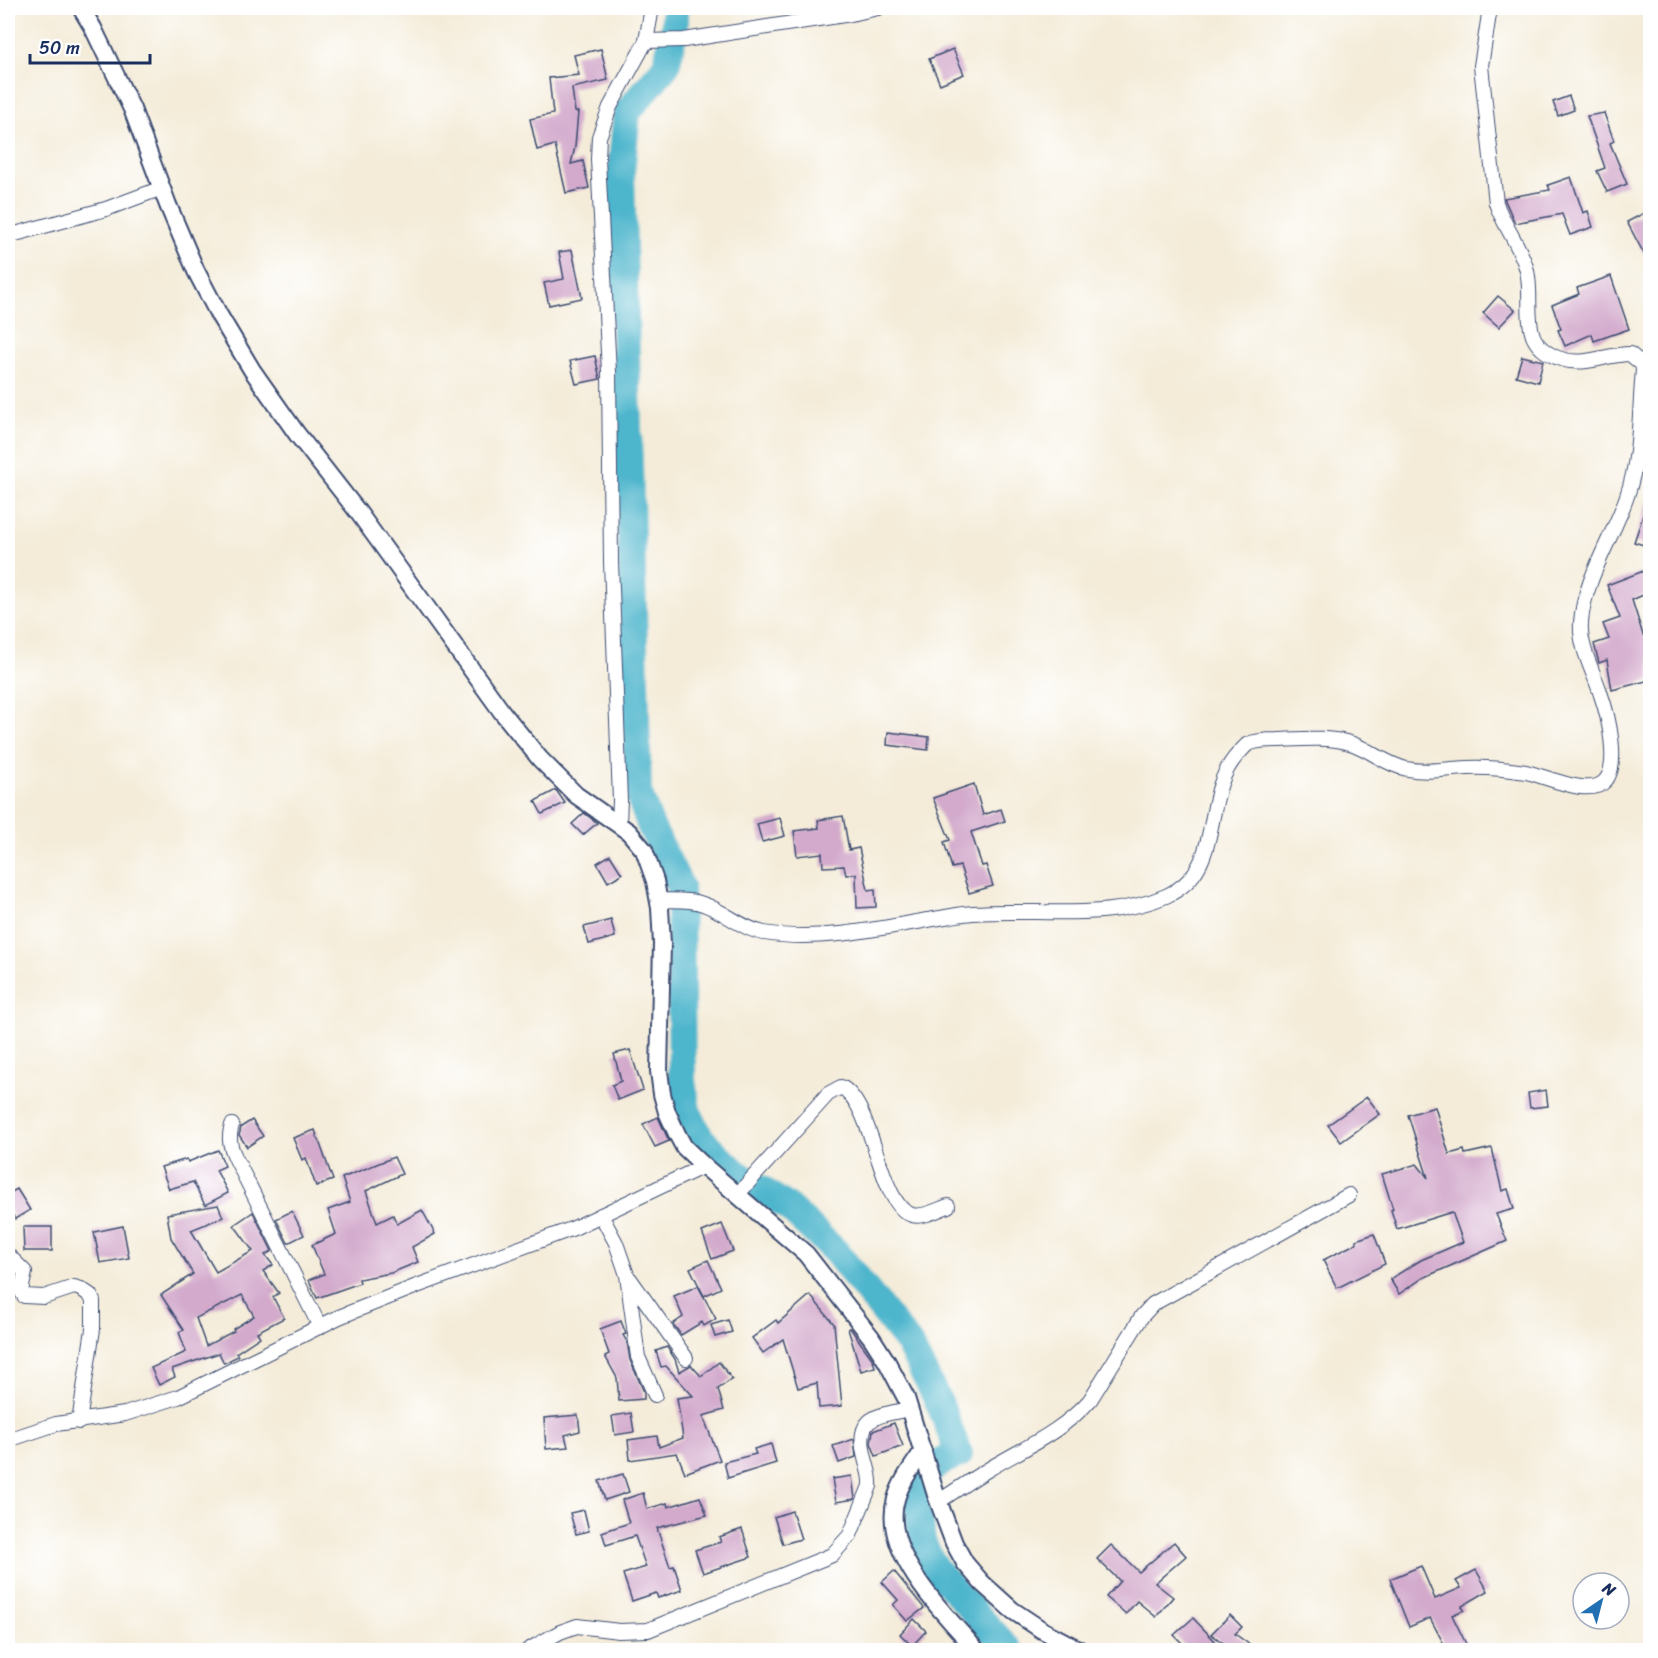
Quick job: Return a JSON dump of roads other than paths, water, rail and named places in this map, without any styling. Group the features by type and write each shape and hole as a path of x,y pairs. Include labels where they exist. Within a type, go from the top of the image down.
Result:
{"street":[{"path":"81,8 132,109 196,271 252,370 502,712 540,759 576,795 619,824 639,841 644,850 663,900 659,1071 662,1094 676,1134 684,1147 704,1166 740,1192 806,1254 850,1309 887,1362 909,1409 937,1498 954,1543 965,1563 982,1583 1012,1610 1042,1630 1080,1650"},
{"path":"619,824 609,372 598,159 599,137 610,107 653,41 652,8"},
{"path":"653,41 684,40 878,8"},
{"path":"663,900 702,904 761,932 807,934 865,930 971,913 1105,911 1154,901 1174,893 1200,866 1207,847 1223,775 1232,760 1247,745 1260,741 1329,739 1347,742 1389,764 1429,772 1464,768 1501,768 1533,774 1569,785 1593,788 1606,780 1612,771 1614,758 1603,698 1585,651 1580,626 1595,570 1626,498 1633,474 1639,437 1643,370 1642,364 1630,354 1588,362 1562,360 1540,348 1533,336 1527,269 1496,203 1481,66 1490,8"},
{"path":"8,236 106,209 162,188"},
{"path":"740,1192 828,1094 841,1087 850,1094 861,1114 887,1186 901,1208 907,1213 919,1215 948,1206"},
{"path":"232,1125 229,1136 230,1147 320,1327"},
{"path":"8,1440 56,1424 125,1414 178,1397 320,1327 417,1286 574,1228 704,1166"},
{"path":"937,1498 1062,1426 1079,1413 1090,1401 1142,1316 1153,1304 1349,1195"},
{"path":"601,1215 616,1243 627,1275 638,1357 655,1395"},
{"path":"8,1255 25,1272 21,1291 24,1296 44,1297 74,1287 90,1295 93,1301 93,1329 79,1422"},
{"path":"627,1275 686,1358"},
{"path":"528,1650 569,1627 619,1631 648,1630 832,1555 850,1535 870,1486 871,1479 863,1444 867,1423 873,1418 909,1409"},
{"path":"923,1451 905,1478 898,1494 894,1514 895,1530 905,1560 919,1583 976,1650"}],"waterway":[{"path":"675,8 675,27 666,66 627,112 621,172 638,792 651,827 680,886 682,1081 687,1111 701,1139 735,1172 789,1208 836,1252 909,1344 940,1405 959,1454 945,1460 916,1481 922,1542 935,1569 1009,1650"}]}
